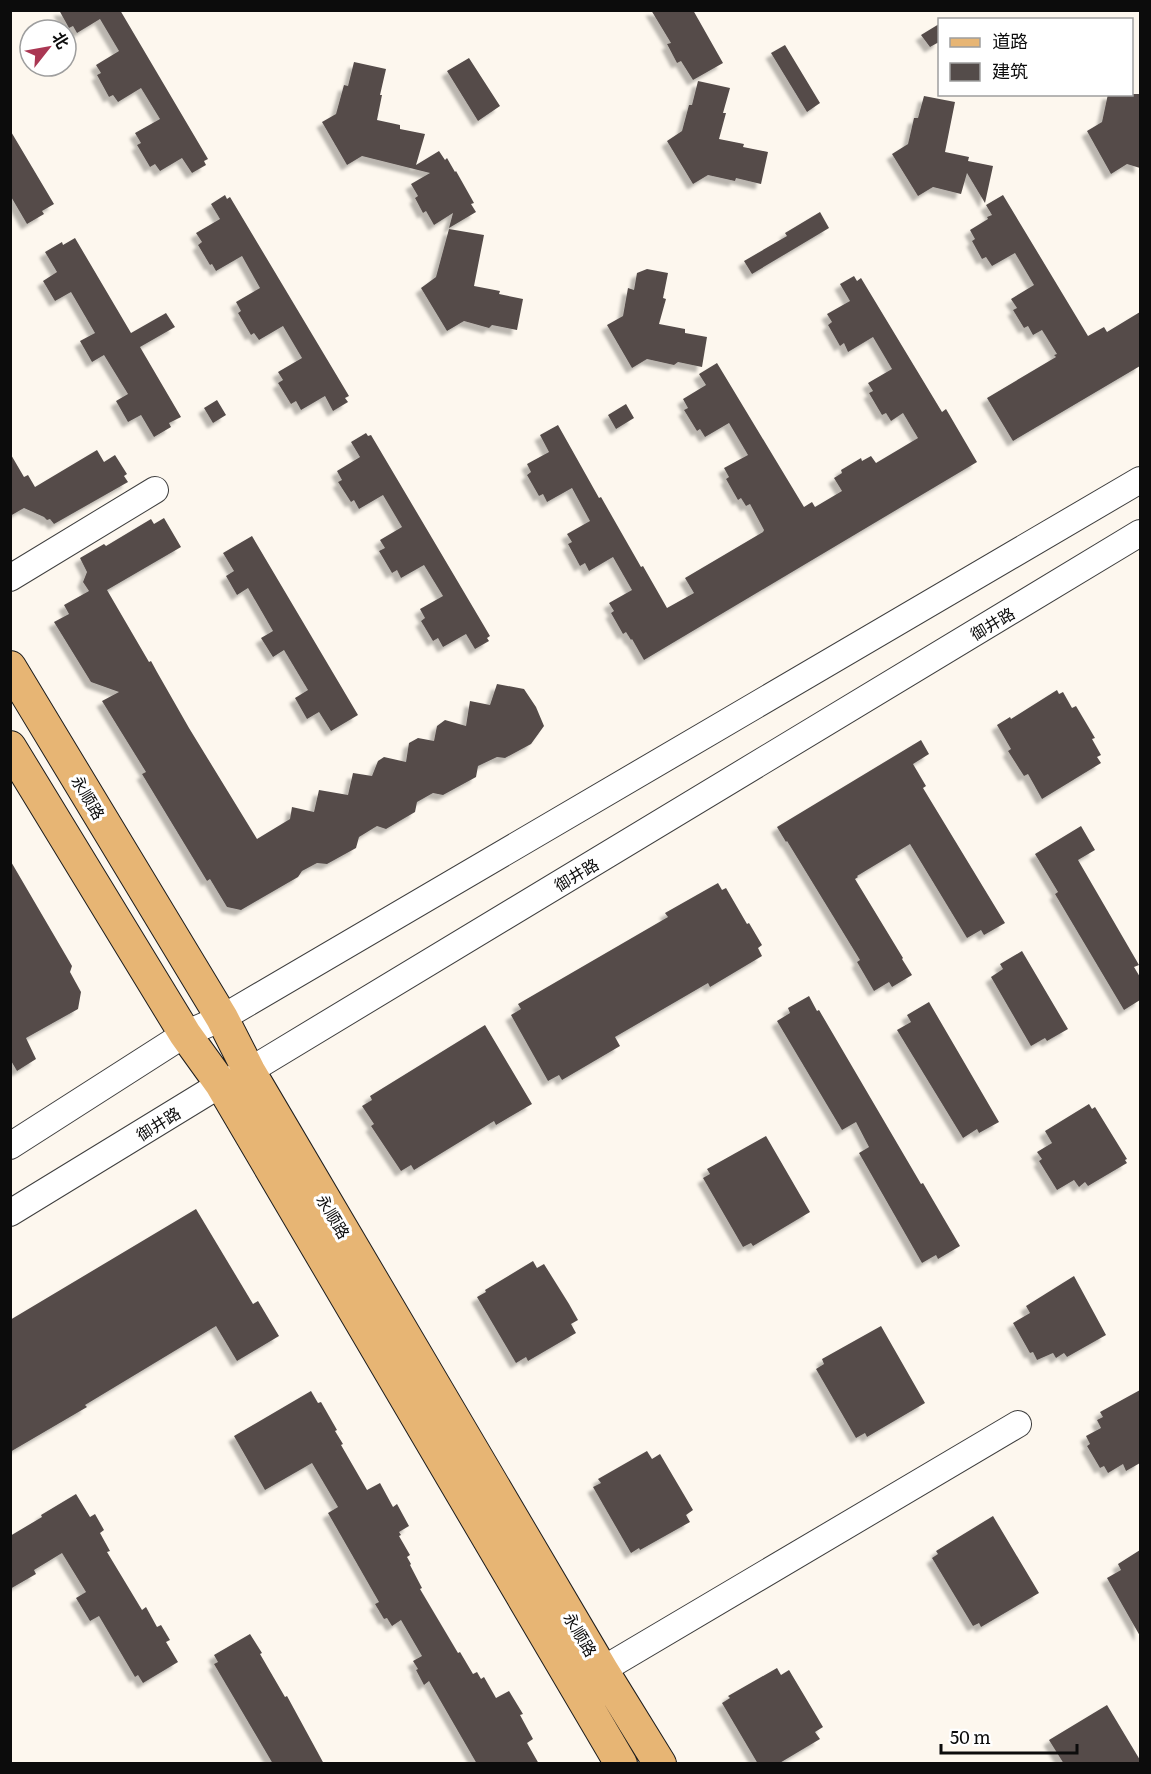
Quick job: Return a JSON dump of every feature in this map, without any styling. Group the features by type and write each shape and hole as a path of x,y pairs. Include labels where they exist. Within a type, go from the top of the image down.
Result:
{"main road":[{"name":"永顺路","path":"10,667 222,1018 249,1071 602,1670 660,1764"},
{"name":"永顺路","path":"10,747 185,1034 221,1084 621,1764"}],"street":[{"path":"10,1146 185,1034 222,1018 1140,480"},
{"path":"10,578 155,490"},
{"name":"御井路","path":"10,1213 1140,533"},
{"path":"602,1670 1017,1424"}],"building":[{"path":"59,10 120,10 208,159 204,161 206,165 192,173 182,158 160,171 155,164 150,167 137,145 141,143 135,133 160,119 141,88 118,102 113,95 109,97 97,75 101,73 96,65 119,51 100,19 78,32 78,18 63,18"},
{"path":"651,10 693,10 723,63 693,80 681,61 677,63 667,44 671,43"},
{"path":"938,25 938,43 930,47 921,35"},
{"path":"785,45 820,103 807,112 771,53"},
{"path":"469,58 500,106 478,121 447,71"},
{"path":"354,62 386,69 377,120 400,125 400,129 425,134 416,165 439,151 456,171 474,203 471,204 476,212 449,228 453,213 434,225 426,211 423,213 415,198 418,196 411,184 430,173 362,156 347,165 322,122 336,114 344,85 348,86"},
{"path":"698,81 730,88 719,139 768,152 761,184 708,175 693,184 667,141 682,131"},
{"path":"1140,94 1140,168 1127,164 1111,174 1087,131 1102,122 1108,96"},
{"path":"924,96 955,102 945,152 969,157 968,161 993,166 985,203 967,173 961,194 933,187 918,196 892,154 908,144 914,118 918,118"},
{"path":"10,130 54,204 42,211 44,214 27,224 10,195"},
{"path":"225,195 227,199 230,197 349,396 345,398 348,402 333,411 325,396 301,410 296,401 291,404 278,383 283,380 278,372 302,358 283,326 259,340 254,333 251,335 238,313 241,311 236,302 260,288 242,256 216,271 198,245 202,242 196,233 220,219 211,204"},
{"path":"1003,195 1088,336 1104,327 1107,332 1140,312 1140,366 1013,441 987,398 1056,357 1054,355 1057,354 1042,330 1033,335 1028,326 1024,328 1013,310 1017,308 1011,299 1034,285 1015,253 992,266 986,257 982,259 972,241 975,239 970,230 992,215 986,205"},
{"path":"820,212 829,228 752,274 744,261 787,236 785,233"},
{"path":"449,229 484,235 474,286 500,291 499,294 523,299 517,330 492,325 489,328 464,321 447,331 421,288 436,277"},
{"path":"75,238 131,333 166,313 175,327 140,347 181,417 169,423 171,427 154,437 141,415 128,422 116,401 128,394 104,355 92,362 80,341 95,333 71,292 55,301 43,281 57,272 45,252 62,242 63,245"},
{"path":"647,269 668,273 663,298 666,299 659,324 685,329 685,333 707,337 702,367 678,362 674,365 647,359 632,368 607,325 623,316 628,288 634,290 637,273"},
{"path":"854,276 857,281 861,278 942,412 946,409 977,462 644,660 632,639 626,632 623,634 611,613 614,611 609,603 632,590 613,557 589,571 585,563 580,566 568,544 572,542 567,534 590,521 572,488 547,502 543,494 539,496 527,475 531,472 527,464 549,452 540,435 558,425 599,498 601,497 667,608 694,593 685,578 764,530 750,504 746,506 741,498 738,500 726,479 729,477 724,468 748,455 729,423 705,437 700,429 697,431 684,410 688,408 683,399 706,385 699,374 717,363 804,507 812,502 815,507 842,491 834,478 842,473 841,470 861,458 862,461 871,456 876,463 918,438 903,413 891,421 886,413 882,415 869,393 873,391 868,383 892,369 873,337 848,352 844,343 840,346 828,325 832,322 827,314 850,301 840,284"},
{"path":"217,400 226,415 213,423 204,408"},
{"path":"626,404 634,418 616,429 608,415"},
{"path":"366,433 368,436 371,435 490,636 487,638 489,641 475,649 466,634 443,647 438,638 433,641 421,621 425,618 420,609 443,596 424,565 401,578 397,570 392,573 379,551 385,548 380,540 402,527 383,495 359,509 354,500 351,502 338,482 342,480 337,471 360,457 351,442"},
{"path":"97,450 104,462 115,455 127,474 124,476 128,482 54,524 50,519 47,520 24,508 10,516 10,453 24,477 28,475 35,487"},
{"path":"164,518 181,547 107,590 257,839 290,819 292,807 314,812 319,790 348,795 353,773 372,776 378,761 384,757 406,762 409,743 418,738 434,741 437,726 445,720 466,726 470,701 490,705 497,684 524,689 536,707 544,726 531,744 505,758 497,757 478,766 476,777 443,795 433,793 417,802 415,812 386,829 377,826 359,837 356,848 327,864 317,863 302,871 298,877 241,910 227,907 210,879 207,881 142,774 146,772 102,701 119,692 91,682 54,622 69,614 64,605 89,591 83,582 87,572 80,558 104,544 106,546 151,519 154,524"},
{"path":"252,536 358,715 331,731 319,712 307,719 295,698 308,690 284,650 273,657 261,638 273,631 248,588 237,595 226,576 234,571 223,553"},
{"path":"1057,690 1059,694 1063,692 1072,708 1076,706 1095,738 1092,739 1101,755 1097,757 1101,763 1042,799 1028,774 1024,776 1008,751 1011,749 997,725 1010,717 1011,719"},
{"path":"921,740 929,754 913,764 926,786 923,788 1005,923 984,935 981,930 967,938 910,844 855,879 912,975 892,987 889,982 874,991 857,962 860,960 777,827"},
{"path":"1081,826 1095,850 1078,860 1139,965 1134,967 1140,977 1140,1000 1124,1010 1055,894 1058,892 1035,854"},
{"path":"10,860 72,966 70,972 81,992 78,1009 26,1038 36,1059 17,1071 10,1059"},
{"path":"718,883 722,890 726,888 747,924 749,923 762,945 758,948 762,956 710,987 708,983 615,1037 620,1046 562,1080 559,1075 548,1081 511,1015 521,1009 518,1004 668,917 665,913"},
{"path":"1022,951 1068,1029 1047,1041 1045,1038 1031,1046 991,977 1003,969 1000,964"},
{"path":"809,996 960,1246 938,1259 936,1255 922,1263 859,1153 869,1147 856,1122 842,1130 777,1021 790,1013 788,1008"},
{"path":"929,1002 999,1122 979,1133 977,1129 963,1138 897,1030 911,1022 907,1015"},
{"path":"485,1025 532,1104 496,1125 494,1121 414,1170 411,1165 401,1171 371,1126 374,1124 362,1106 372,1100 370,1096"},
{"path":"1089,1104 1092,1109 1095,1107 1127,1159 1125,1160 1127,1163 1088,1186 1085,1182 1079,1187 1074,1180 1057,1190 1039,1161 1042,1159 1037,1152 1052,1143 1045,1131"},
{"path":"766,1136 810,1212 753,1246 751,1243 743,1247 703,1178 710,1174 707,1169"},
{"path":"196,1209 253,1304 258,1301 279,1336 237,1361 216,1326 10,1452 10,1320"},
{"path":"533,1261 537,1268 544,1264 569,1304 578,1320 571,1324 576,1333 528,1361 526,1357 516,1363 477,1297"},
{"path":"1074,1276 1106,1335 1067,1357 1064,1353 1056,1358 1053,1353 1037,1360 1033,1352 1030,1353 1013,1323 1030,1313 1026,1306"},
{"path":"881,1326 925,1403 867,1437 865,1433 856,1438 816,1369 824,1364 822,1359"},
{"path":"1140,1390 1140,1463 1126,1471 1123,1464 1108,1473 1104,1466 1100,1468 1087,1446 1090,1444 1086,1436 1101,1428 1097,1420 1103,1417 1100,1412"},
{"path":"311,1391 318,1403 321,1402 337,1430 335,1431 343,1444 341,1445 367,1490 380,1483 393,1507 397,1504 409,1526 399,1532 401,1535 399,1536 410,1555 407,1557 422,1588 420,1589 473,1674 477,1672 481,1679 484,1677 496,1698 509,1691 523,1714 520,1715 533,1739 527,1743 539,1764 477,1764 429,1681 424,1685 416,1670 418,1669 413,1661 422,1656 401,1620 392,1626 387,1618 384,1619 375,1604 379,1602 328,1513 338,1507 312,1463 265,1490 234,1436"},
{"path":"647,1451 652,1459 660,1454 693,1510 686,1515 690,1522 631,1553 593,1487 601,1483 598,1479"},
{"path":"76,1494 90,1517 95,1514 104,1530 100,1533 110,1551 107,1552 142,1610 146,1607 157,1627 161,1625 170,1640 166,1642 178,1662 143,1683 138,1675 135,1677 99,1616 90,1621 76,1598 86,1592 62,1553 34,1570 36,1574 10,1589 10,1536"},
{"path":"993,1516 1039,1593 981,1627 979,1623 973,1626 932,1558 938,1554 936,1551"},
{"path":"1140,1550 1140,1636 1107,1578 1121,1570 1118,1564"},
{"path":"250,1634 324,1764 273,1764 214,1664 218,1662 214,1655"},
{"path":"777,1668 781,1675 789,1670 823,1727 815,1732 820,1739 778,1764 758,1764 722,1703 730,1698 728,1696"},
{"path":"1107,1705 1140,1760 1140,1764 1064,1764 1049,1740"}]}
